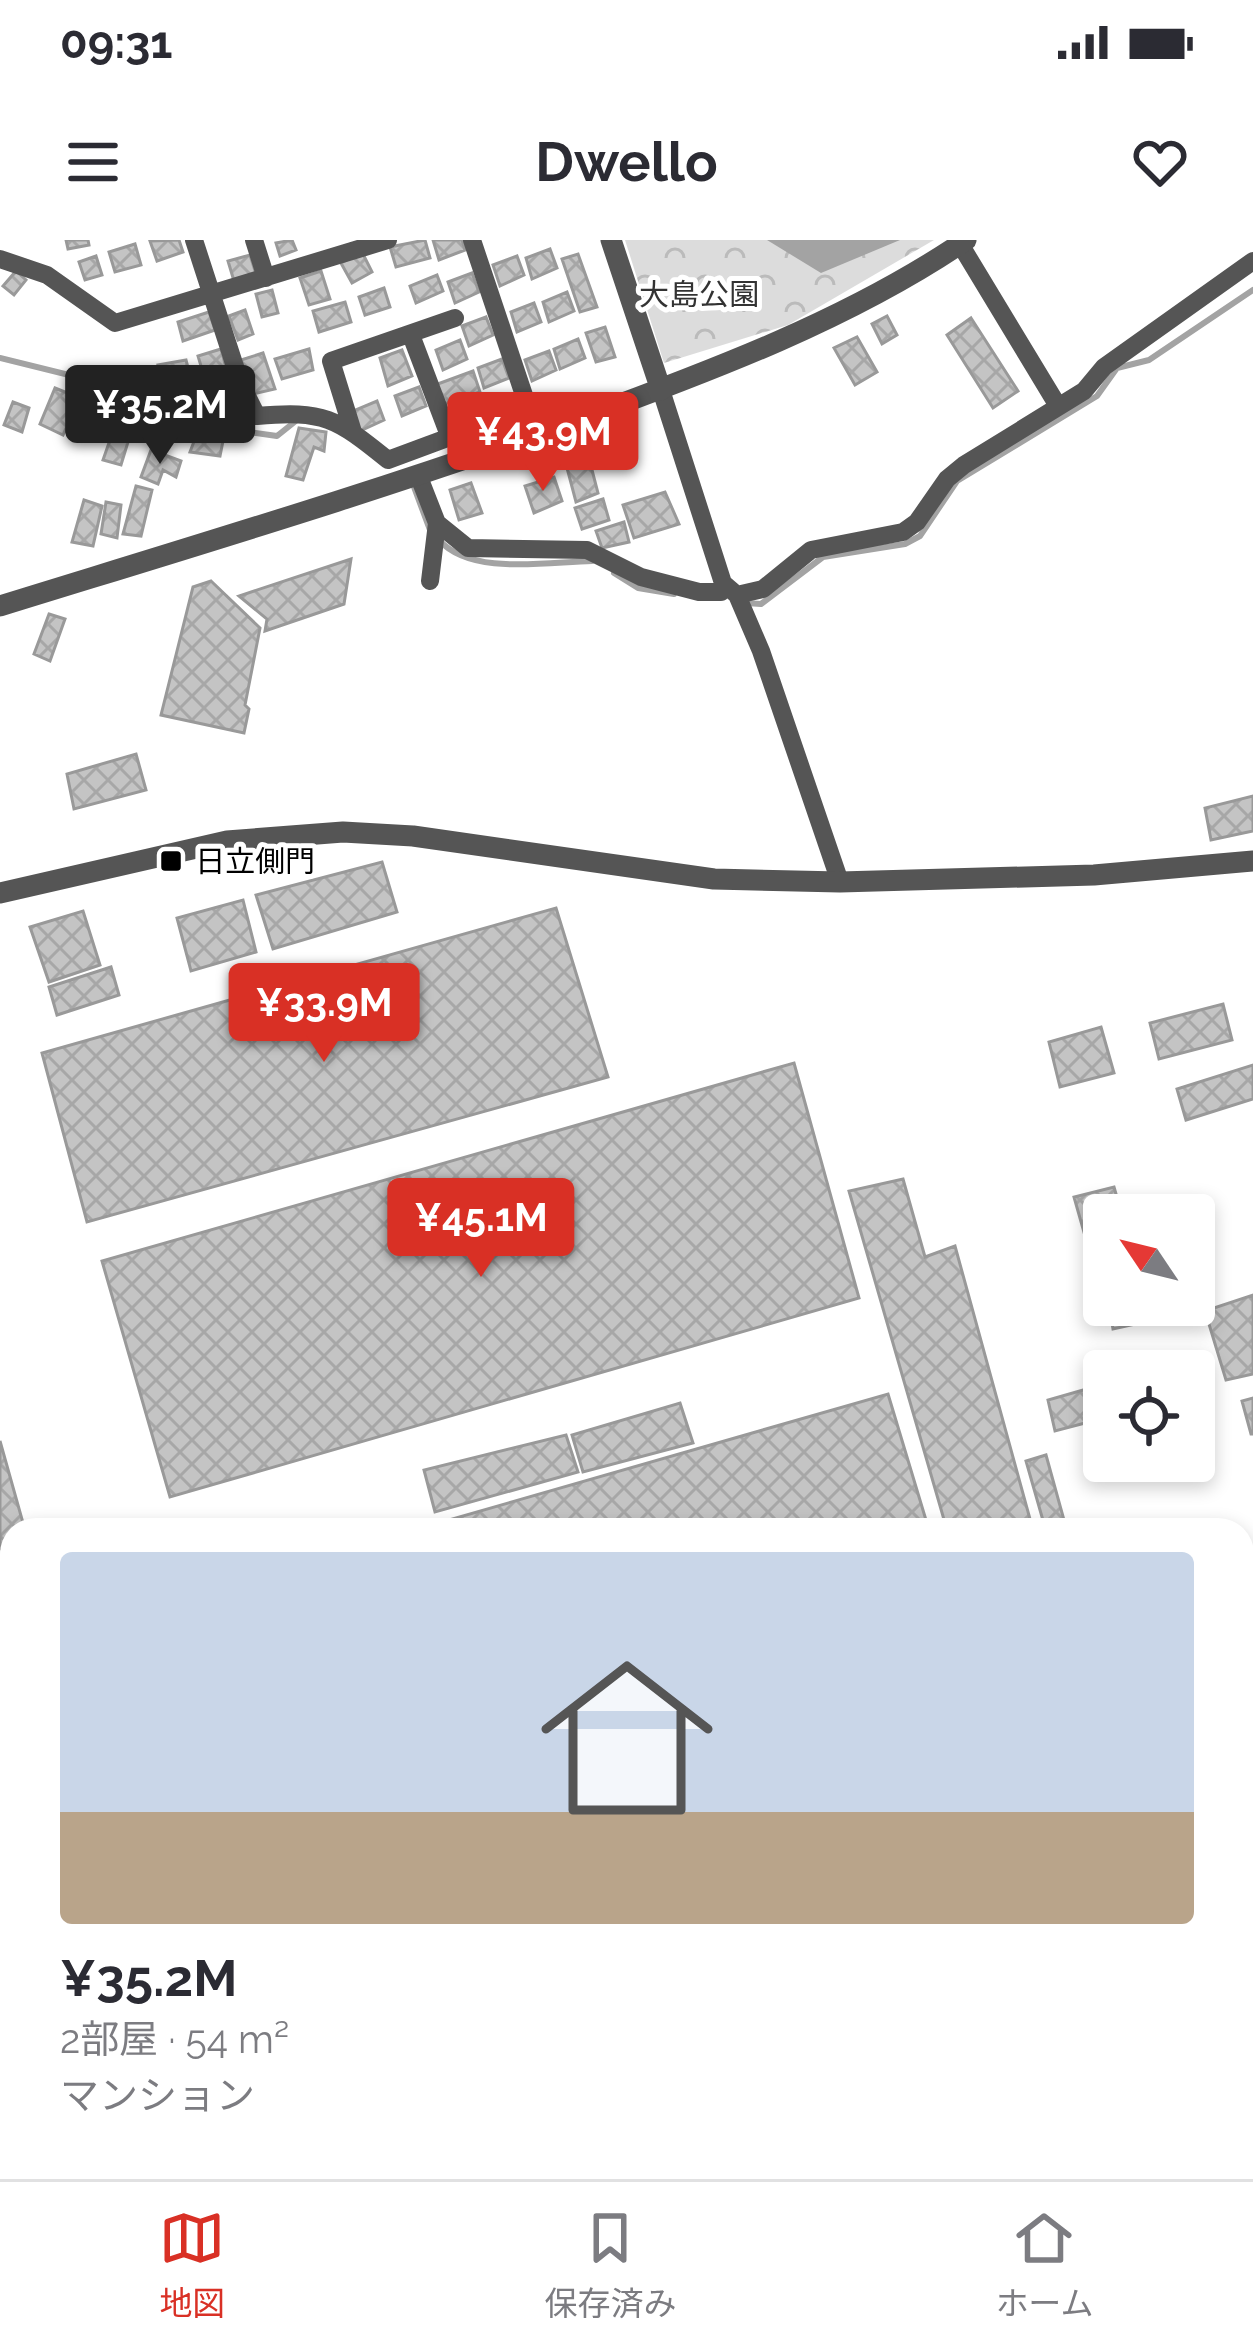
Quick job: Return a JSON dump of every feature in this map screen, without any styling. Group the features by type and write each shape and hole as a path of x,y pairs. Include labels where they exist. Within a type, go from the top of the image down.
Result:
{"street":[{"path":"194,240 240,382 257,416 311,413 353,432 388,460 485,424"},
{"path":"254,240 266,278"},
{"path":"0,259 46,275 115,323 266,278 350,246 388,240"},
{"path":"472,240 537,434"},
{"path":"611,240 840,882"},
{"path":"0,606 419,477 661,390 793,334 963,242 1058,406"},
{"path":"437,524 468,548 586,550 641,577 737,598 763,589 812,550 904,532 917,522 947,479 1084,391 1104,367 1253,261"},
{"path":"353,432 331,361 454,318"},
{"path":"411,334 450,438"},
{"path":"419,477 437,524 430,581"},
{"path":"0,893 227,841 343,832 413,836 714,879 840,882 1094,875 1253,861"}],"green space":[{"name":"大島公園","path":"625,240 934,240 788,325 664,363"}],"shaded area":[{"path":"767,240 900,240 821,273"}],"building":[{"path":"66,240 88,240 89,245 68,249"},
{"path":"179,240 183,252 157,261 150,241"},
{"path":"292,240 296,250 280,256 276,243"},
{"path":"425,240 430,258 396,267 390,247"},
{"path":"433,240 462,240 465,250 439,260"},
{"path":"135,244 141,265 115,272 109,252"},
{"path":"550,249 557,268 532,279 526,258"},
{"path":"362,252 372,272 352,283 341,263"},
{"path":"578,254 597,307 580,312 562,259"},
{"path":"250,255 256,274 234,281 228,261"},
{"path":"96,256 102,275 85,280 79,262"},
{"path":"517,256 524,275 500,286 493,265"},
{"path":"16,271 26,280 14,295 3,286"},
{"path":"321,271 330,299 309,305 300,278"},
{"path":"472,273 479,292 455,303 448,282"},
{"path":"437,275 443,291 416,303 410,286"},
{"path":"384,288 390,307 365,315 359,297"},
{"path":"272,290 278,313 262,317 256,294"},
{"path":"567,292 574,311 549,322 543,302"},
{"path":"345,302 351,322 319,332 313,311"},
{"path":"534,303 541,322 517,332 511,312"},
{"path":"245,310 253,334 238,340 229,316"},
{"path":"209,312 215,330 183,341 178,322"},
{"path":"887,316 897,335 882,344 872,324"},
{"path":"486,317 493,335 469,346 462,326"},
{"path":"971,318 1018,391 993,408 947,335"},
{"path":"605,327 615,357 596,362 586,333"},
{"path":"857,337 877,372 855,385 834,348"},
{"path":"578,339 585,358 560,369 554,349"},
{"path":"460,340 467,359 443,370 436,350"},
{"path":"221,349 227,371 204,376 198,356"},
{"path":"309,349 313,370 282,379 275,359"},
{"path":"402,350 412,376 388,386 380,358"},
{"path":"549,351 556,370 532,381 525,360"},
{"path":"263,353 275,389 253,394 241,360"},
{"path":"502,359 509,378 484,388 478,368"},
{"path":"186,360 191,379 171,384 168,375 161,375 158,365"},
{"path":"473,371 480,392 441,405 435,385"},
{"path":"419,387 426,406 402,416 395,396"},
{"path":"55,388 80,398 63,435 40,424"},
{"path":"124,395 142,400 131,434 112,429"},
{"path":"377,401 384,420 360,431 353,411"},
{"path":"13,402 29,408 22,432 4,425"},
{"path":"299,428 326,432 324,451 314,447 303,480 286,476"},
{"path":"198,431 224,436 220,456 190,452"},
{"path":"111,437 128,442 121,465 103,460"},
{"path":"585,443 598,493 576,502 562,449"},
{"path":"151,450 181,461 176,477 163,470 158,484 141,477"},
{"path":"554,477 562,501 534,513 525,486"},
{"path":"471,483 482,513 459,520 450,490"},
{"path":"136,486 152,490 141,536 123,534"},
{"path":"665,492 679,524 634,538 623,505"},
{"path":"603,499 609,520 582,529 575,508"},
{"path":"84,500 102,506 93,546 72,542"},
{"path":"106,502 121,505 117,538 101,534"},
{"path":"624,522 629,542 602,548 596,531"},
{"path":"351,559 344,604 265,631 267,619 239,596"},
{"path":"211,581 260,628 244,733 161,715 193,587"},
{"path":"49,614 65,619 50,661 34,654"},
{"path":"136,754 146,790 74,809 67,774"},
{"path":"1253,796 1253,831 1211,840 1205,808"},
{"path":"382,862 397,912 273,949 256,895"},
{"path":"243,900 256,952 191,971 177,918"},
{"path":"556,908 608,1077 87,1222 42,1053"},
{"path":"83,911 100,965 49,982 30,927"},
{"path":"111,967 119,995 57,1015 49,987"},
{"path":"1223,1004 1232,1040 1159,1059 1150,1023"},
{"path":"1101,1027 1114,1073 1060,1087 1049,1042"},
{"path":"794,1063 859,1298 170,1497 102,1261"},
{"path":"1253,1065 1253,1099 1186,1120 1177,1089"},
{"path":"903,1179 925,1257 955,1246 1030,1518 944,1518 849,1191"},
{"path":"1114,1187 1116,1194 1086,1194"},
{"path":"1083,1195 1083,1229 1074,1197"},
{"path":"1253,1295 1253,1374 1226,1380 1210,1326 1215,1326 1215,1308"},
{"path":"1083,1390 1083,1424 1055,1431 1048,1400"},
{"path":"888,1394 925,1518 456,1518"},
{"path":"1253,1398 1253,1434 1251,1434 1242,1401"},
{"path":"680,1403 693,1443 583,1472 572,1435"},
{"path":"566,1435 578,1472 435,1512 424,1470"},
{"path":"0,1441 22,1518 0,1518"},
{"path":"1046,1455 1063,1518 1042,1518 1026,1461"}],"waterway":[{"path":"746,603 761,604 823,557 905,544 920,536 957,481 1097,396 1117,368 1149,360 1253,290"},
{"path":"0,358 150,395 221,428 277,436 297,420"},
{"path":"414,487 430,530"},
{"path":"439,540 470,559 489,563 592,561"},
{"path":"614,573 638,588 674,594"}],"place":[{"name":"日立側門","path":"171,861"}]}
